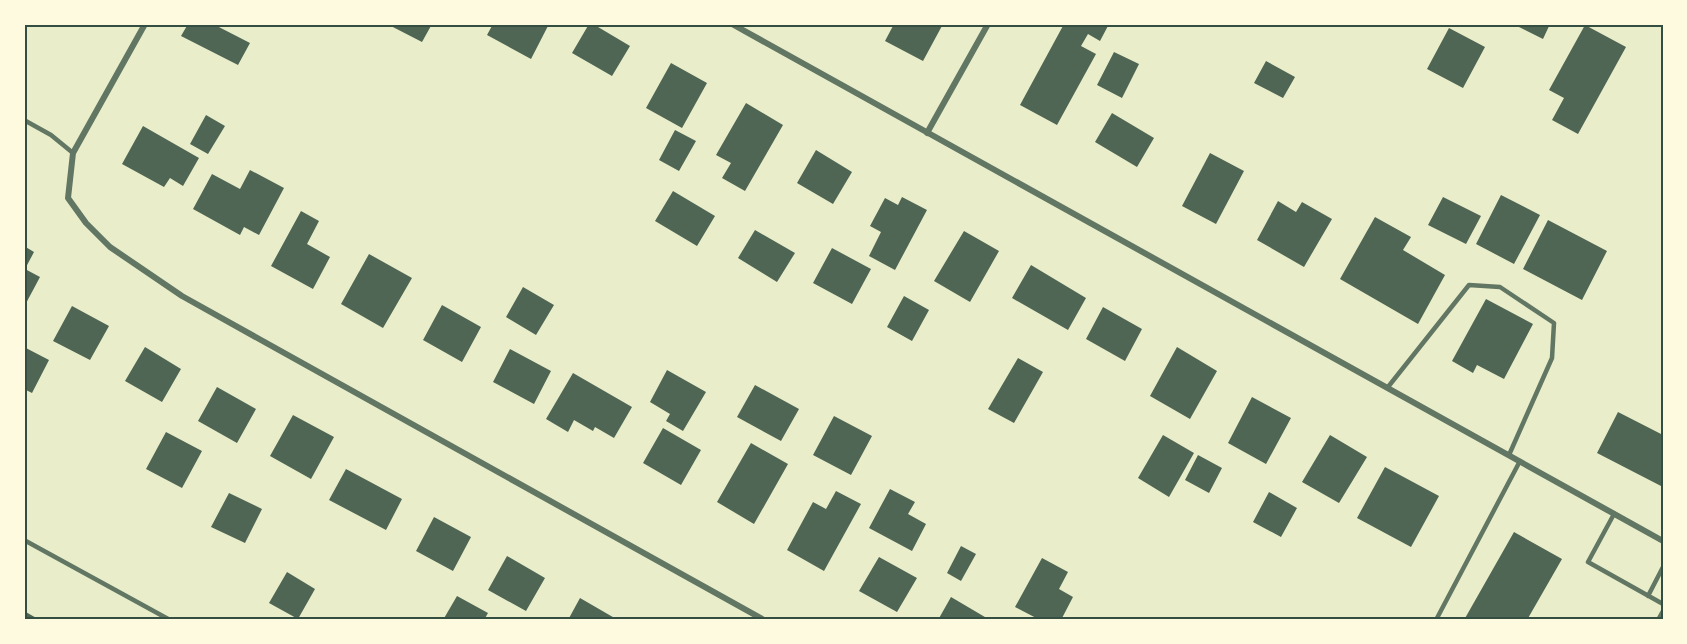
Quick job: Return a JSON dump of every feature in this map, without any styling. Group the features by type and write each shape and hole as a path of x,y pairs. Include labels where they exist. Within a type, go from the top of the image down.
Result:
{"street":[{"path":"145,24 73,153 68,198 86,223 110,247 182,296 764,620"},
{"path":"732,24 1663,541"},
{"path":"927,133 988,24"}],"lane":[{"path":"24,120 51,135 73,153"},
{"path":"1388,387 1468,285 1500,287 1554,323 1552,358 1524,427 1509,455"},
{"path":"1436,620 1520,461"},
{"path":"1614,514 1588,562 1663,604"},
{"path":"24,540 170,620"},
{"path":"1648,596 1663,567"},
{"path":"1658,620 1663,611"}],"building":[{"path":"188,24 213,24 250,43 238,65 181,36"},
{"path":"387,24 432,24 422,42"},
{"path":"493,24 549,24 531,59 487,35"},
{"path":"589,24 593,24 630,46 612,76 572,53"},
{"path":"894,24 943,24 923,61 885,41"},
{"path":"1064,24 1109,24 1100,41 1088,34 1081,46 1096,54 1057,125 1020,105"},
{"path":"1513,24 1550,24 1543,39"},
{"path":"1585,25 1626,47 1578,134 1552,120 1564,98 1549,90"},
{"path":"1449,28 1485,47 1463,88 1427,69"},
{"path":"1114,52 1139,64 1122,98 1097,85"},
{"path":"1266,61 1295,77 1283,98 1254,83"},
{"path":"671,63 707,83 682,128 646,108"},
{"path":"746,103 783,125 745,191 722,178 731,163 716,155"},
{"path":"1112,113 1154,138 1137,167 1095,142"},
{"path":"206,115 225,126 208,154 190,144"},
{"path":"143,126 199,158 183,186 170,178 164,187 122,164"},
{"path":"675,130 696,141 679,171 659,160"},
{"path":"816,150 852,172 833,204 797,183"},
{"path":"1210,153 1244,171 1216,224 1182,206"},
{"path":"250,170 284,188 259,235 244,227 240,235 193,209 212,174 240,189"},
{"path":"673,191 715,216 697,246 655,221"},
{"path":"1501,195 1540,215 1514,264 1476,244"},
{"path":"902,197 927,210 895,270 869,256 881,232 870,226 885,198 898,205"},
{"path":"1443,197 1481,216 1466,244 1428,225"},
{"path":"1278,201 1296,212 1302,202 1332,219 1304,267 1257,240"},
{"path":"301,211 319,221 307,244 330,257 313,289 271,266"},
{"path":"1375,217 1411,237 1403,250 1445,275 1418,324 1340,279"},
{"path":"1548,220 1607,251 1582,300 1523,269"},
{"path":"755,230 795,253 777,282 738,258"},
{"path":"964,231 999,251 970,302 934,281"},
{"path":"24,246 34,252 25,269 40,277 24,307"},
{"path":"832,248 871,269 852,304 813,283"},
{"path":"369,254 412,278 383,328 341,304"},
{"path":"1031,265 1086,298 1068,330 1012,298"},
{"path":"523,287 554,305 536,335 506,317"},
{"path":"904,296 929,310 912,341 887,327"},
{"path":"1486,299 1533,324 1504,379 1477,365 1473,373 1452,361"},
{"path":"442,305 481,327 462,362 423,340"},
{"path":"72,306 109,326 90,360 53,341"},
{"path":"1103,307 1142,329 1125,361 1086,339"},
{"path":"24,347 49,360 32,393 24,389"},
{"path":"145,347 181,369 162,402 125,381"},
{"path":"1177,347 1217,371 1190,419 1150,396"},
{"path":"510,349 551,371 534,404 493,382"},
{"path":"1018,358 1043,372 1014,423 988,409"},
{"path":"667,370 706,392 683,431 666,421 670,414 650,402"},
{"path":"573,373 632,407 614,438 595,427 593,431 574,420 568,432 546,419"},
{"path":"755,385 799,409 781,441 737,417"},
{"path":"217,387 256,409 237,443 198,421"},
{"path":"1252,397 1291,418 1266,464 1228,443"},
{"path":"1618,412 1663,435 1663,482 1661,486 1597,453"},
{"path":"293,415 334,437 311,479 270,456"},
{"path":"834,416 872,436 851,475 813,455"},
{"path":"663,428 701,450 681,485 643,463"},
{"path":"166,432 202,451 182,488 146,469"},
{"path":"1163,435 1194,453 1169,497 1138,478"},
{"path":"1330,435 1367,457 1339,503 1302,482"},
{"path":"751,443 788,464 754,524 717,502"},
{"path":"1198,455 1222,468 1209,493 1185,480"},
{"path":"1385,467 1439,496 1411,547 1357,518"},
{"path":"346,469 402,499 386,530 329,500"},
{"path":"890,489 915,502 908,514 926,524 912,551 869,528"},
{"path":"836,491 861,504 824,571 787,550 813,502 826,509"},
{"path":"1269,492 1297,508 1281,537 1253,522"},
{"path":"229,493 262,509 245,543 211,527"},
{"path":"434,517 471,537 453,571 416,551"},
{"path":"1514,532 1562,559 1527,620 1464,620"},
{"path":"961,546 976,554 961,581 947,573"},
{"path":"507,556 545,578 526,611 488,590"},
{"path":"879,557 917,578 897,612 859,591"},
{"path":"1042,558 1068,572 1059,589 1073,597 1061,620 1040,620 1015,607"},
{"path":"287,572 315,589 298,619 269,603"},
{"path":"457,596 488,613 484,620 443,620"},
{"path":"951,597 990,620 938,620"},
{"path":"580,598 618,620 568,620"},
{"path":"24,611 40,620 24,620"}]}
